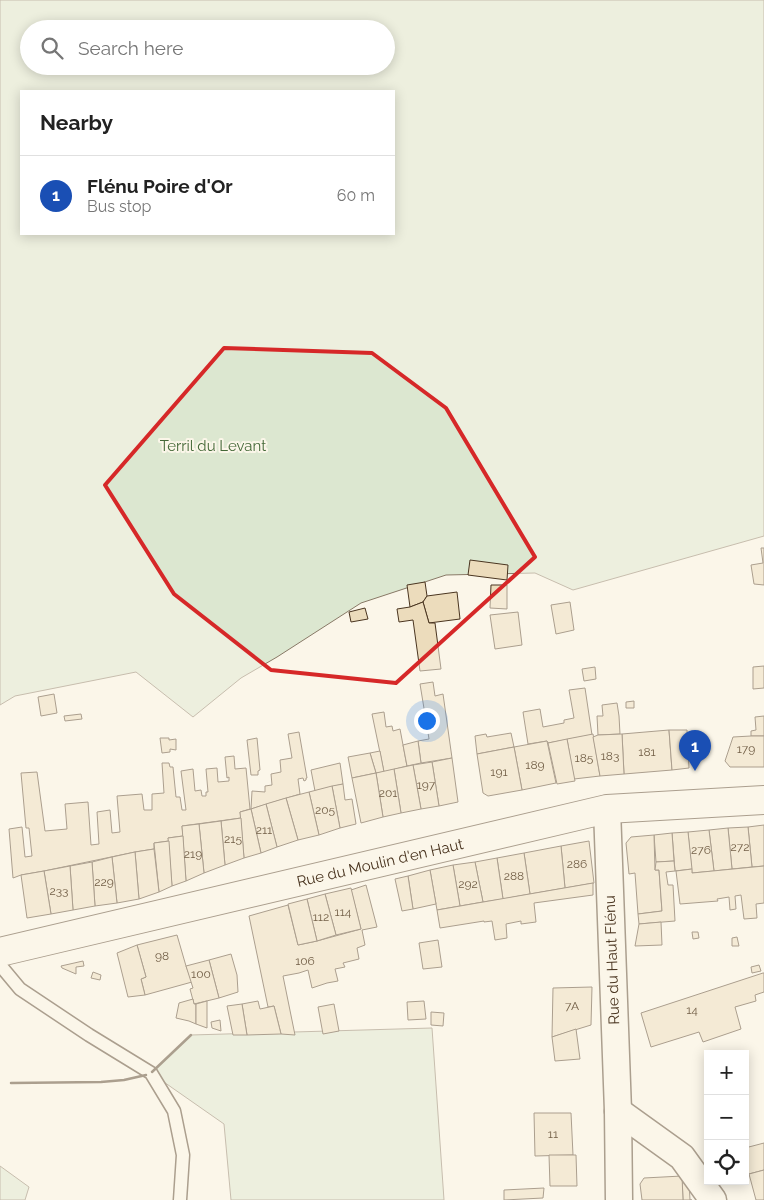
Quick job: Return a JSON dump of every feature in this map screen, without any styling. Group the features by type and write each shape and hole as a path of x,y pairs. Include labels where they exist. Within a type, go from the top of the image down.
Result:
{"street":[{"name":"Rue du Moulin d'en Haut","path":"0,952 607,809 764,800"},
{"name":"Rue du Haut Flénu","path":"607,809 618,1111 619,1200"},
{"path":"618,1111 682,1157 713,1200"}],"lane":[{"path":"0,965 20,989 151,1073 174,1111 183,1155 180,1200"}],"highlighted area":[{"path":"224,348 372,353 446,408 535,557 396,683 271,670 174,594 105,485"}],"green space":[{"name":"Terril du Levant","path":"0,0 764,0 764,536 573,590 535,573 446,575 361,603 241,678 193,717 136,672 15,696 0,705"},
{"path":"432,1028 444,1200 231,1200 224,1124 151,1073 191,1035"},
{"path":"0,1166 29,1187 25,1200 0,1200"}],"building":[{"path":"761,548 764,548 764,585 754,584 751,565 763,563"},
{"path":"470,560 508,565 507,580 468,575"},
{"path":"425,582 427,596 423,602 410,607 407,585"},
{"path":"491,585 507,585 507,609 490,608"},
{"path":"457,592 460,619 429,623 423,602 427,596"},
{"path":"423,602 429,623 435,623 441,669 420,671 413,620 399,622 397,609"},
{"path":"570,602 574,630 556,634 551,605"},
{"path":"365,608 368,619 351,622 349,612"},
{"path":"518,612 522,645 495,649 490,615"},
{"path":"764,666 764,688 753,689 753,667"},
{"path":"595,667 596,679 584,681 582,669"},
{"path":"433,682 435,696 443,694 452,758 421,763 418,741 429,739 420,684"},
{"path":"585,688 592,735 548,743 547,741 528,744 523,712 540,709 543,727 564,723 564,720 574,718 569,690"},
{"path":"54,694 57,713 41,716 38,697"},
{"path":"634,701 634,708 626,708 626,702"},
{"path":"617,703 620,734 598,735 597,716 603,716 602,705"},
{"path":"384,712 386,727 392,726 393,731 400,729 407,766 384,772 372,714"},
{"path":"81,714 82,719 65,721 64,716"},
{"path":"764,716 764,736 751,736 751,731 756,730 755,717"},
{"path":"669,730 672,770 624,774 622,734"},
{"path":"669,730 687,730 689,768 672,770"},
{"path":"299,732 307,778 304,781 303,778 298,779 300,794 251,809 252,791 265,792 265,786 272,785 271,774 281,772 280,760 292,758 288,734"},
{"path":"511,733 514,747 477,754 475,736 486,734 487,737"},
{"path":"593,734 600,776 574,779 567,739"},
{"path":"622,734 624,774 600,776 593,737"},
{"path":"764,736 764,767 730,767 725,761 733,737"},
{"path":"160,738 176,739 176,750 170,749 170,752 162,753"},
{"path":"257,738 260,770 258,775 251,775 247,740"},
{"path":"567,739 575,781 557,784 548,743"},
{"path":"418,741 421,763 407,766 403,745"},
{"path":"547,741 556,783 522,790 514,747"},
{"path":"514,747 522,790 488,796 483,793 477,754"},
{"path":"380,751 384,772 376,773 370,753"},
{"path":"370,753 376,773 352,778 348,757"},
{"path":"234,756 235,769 246,768 250,809 240,812 241,818 182,826 183,836 168,838 169,841 154,843 154,849 13,878 9,829 22,827 25,857 32,856 29,828 26,828 21,773 37,772 45,831 67,829 65,804 88,802 91,845 99,844 97,812 110,810 112,833 120,832 117,796 142,794 144,810 152,810 152,794 164,793 162,763 169,763 170,767 173,767 176,797 180,797 182,810 186,810 181,771 193,769 195,791 201,790 202,796 206,796 206,792 208,792 206,769 217,768 218,782 229,781 225,757"},
{"path":"452,758 458,802 439,806 432,762"},
{"path":"432,762 439,806 421,809 413,765"},
{"path":"340,763 343,784 315,791 311,770"},
{"path":"413,765 421,809 401,813 394,769"},
{"path":"394,769 401,813 383,817 376,773"},
{"path":"376,773 383,817 361,823 352,778"},
{"path":"343,784 345,800 352,799 356,824 340,828 332,786"},
{"path":"332,786 340,828 319,835 309,792"},
{"path":"309,792 319,835 298,840 286,798"},
{"path":"286,798 298,840 277,847 266,804"},
{"path":"266,804 277,847 261,853 251,809"},
{"path":"251,809 261,853 244,858 240,812"},
{"path":"241,818 244,858 225,865 221,821"},
{"path":"221,821 225,865 204,873 199,824"},
{"path":"199,824 204,873 186,881 182,826"},
{"path":"764,825 764,866 752,867 748,827"},
{"path":"748,827 752,867 732,869 728,828"},
{"path":"728,828 732,869 714,871 709,830"},
{"path":"709,830 714,871 692,873 688,832"},
{"path":"688,832 692,869 675,871 672,833"},
{"path":"672,833 674,861 656,862 654,835"},
{"path":"654,835 655,870 659,870 662,911 638,914 635,873 629,874 626,843 631,837"},
{"path":"183,836 186,881 172,886 168,838"},
{"path":"169,841 172,886 159,892 154,843"},
{"path":"589,841 594,883 565,888 561,846"},
{"path":"561,846 565,888 530,894 524,853"},
{"path":"154,849 159,892 139,899 135,852"},
{"path":"135,852 139,899 117,903 112,857"},
{"path":"524,853 530,894 503,899 497,858"},
{"path":"112,857 117,903 95,906 92,862"},
{"path":"497,858 503,899 483,902 475,862"},
{"path":"674,861 675,871 666,872 668,885 673,885 675,921 639,924 638,914 662,911 659,870 655,870 656,862"},
{"path":"92,862 95,906 73,910 70,866"},
{"path":"475,862 483,902 460,906 453,865"},
{"path":"453,865 460,906 437,910 430,870"},
{"path":"70,866 73,910 51,914 44,871"},
{"path":"764,866 764,903 756,904 757,918 744,919 741,895 735,896 736,909 730,910 729,897 717,899 718,901 680,904 676,871 692,869 692,873"},
{"path":"430,870 436,904 413,909 408,876"},
{"path":"44,871 51,914 27,918 21,875"},
{"path":"408,876 413,909 402,911 395,879"},
{"path":"593,883 593,895 534,903 536,922 521,924 521,921 506,924 507,938 495,940 492,921 440,928 437,910"},
{"path":"366,885 377,927 362,930 365,945 357,948 359,959 343,963 345,967 335,969 338,981 312,988 308,970 283,976 295,1035 281,1034 274,1006 268,1007 249,916 288,905 298,945 317,941 361,929 351,890"},
{"path":"351,888 361,929 336,935 325,894"},
{"path":"325,894 336,935 317,941 307,899"},
{"path":"307,899 317,941 298,945 288,904"},
{"path":"661,922 662,945 635,946 639,924"},
{"path":"692,932 698,932 699,938 693,939"},
{"path":"177,935 192,982 145,995 141,979 146,977 137,945"},
{"path":"737,937 739,946 732,946 732,938"},
{"path":"438,940 442,967 423,969 419,943"},
{"path":"137,945 146,977 141,979 145,995 128,997 117,953"},
{"path":"231,954 237,975 238,992 219,998 209,960"},
{"path":"209,960 219,998 194,1004 190,989 193,988 186,966"},
{"path":"83,961 84,966 76,967 76,974 61,966"},
{"path":"759,965 761,971 752,973 751,967"},
{"path":"93,972 101,975 100,980 91,978"},
{"path":"764,973 764,992 755,995 756,1001 735,1007 741,1029 703,1042 699,1032 651,1047 641,1013"},
{"path":"592,987 591,1025 552,1037 553,988"},
{"path":"193,999 194,1004 196,1004 196,1024 176,1018 179,1003"},
{"path":"207,1001 207,1028 196,1024 196,1004"},
{"path":"258,1001 260,1009 274,1006 281,1034 247,1035 242,1004"},
{"path":"424,1001 426,1019 408,1020 407,1002"},
{"path":"242,1004 247,1035 233,1035 227,1006"},
{"path":"334,1004 339,1031 323,1034 318,1007"},
{"path":"431,1012 444,1013 443,1026 431,1025"},
{"path":"220,1020 221,1031 212,1028 211,1022"},
{"path":"576,1029 580,1059 555,1061 552,1037"},
{"path":"534,1113 571,1113 573,1155 535,1156"},
{"path":"764,1143 764,1170 749,1174 749,1147"},
{"path":"549,1155 576,1155 577,1186 550,1186"},
{"path":"764,1170 764,1200 756,1200 749,1174"},
{"path":"682,1176 689,1181 690,1200 683,1200"},
{"path":"682,1176 683,1200 642,1200 640,1184 644,1178"},
{"path":"544,1188 543,1198 504,1200 504,1190"}],"wall":[{"path":"152,1072 191,1035"},
{"path":"11,1083 101,1082 124,1080 146,1075"}],"place":[{"name":"Flénu Poire d'Or","path":"695,771"}]}
